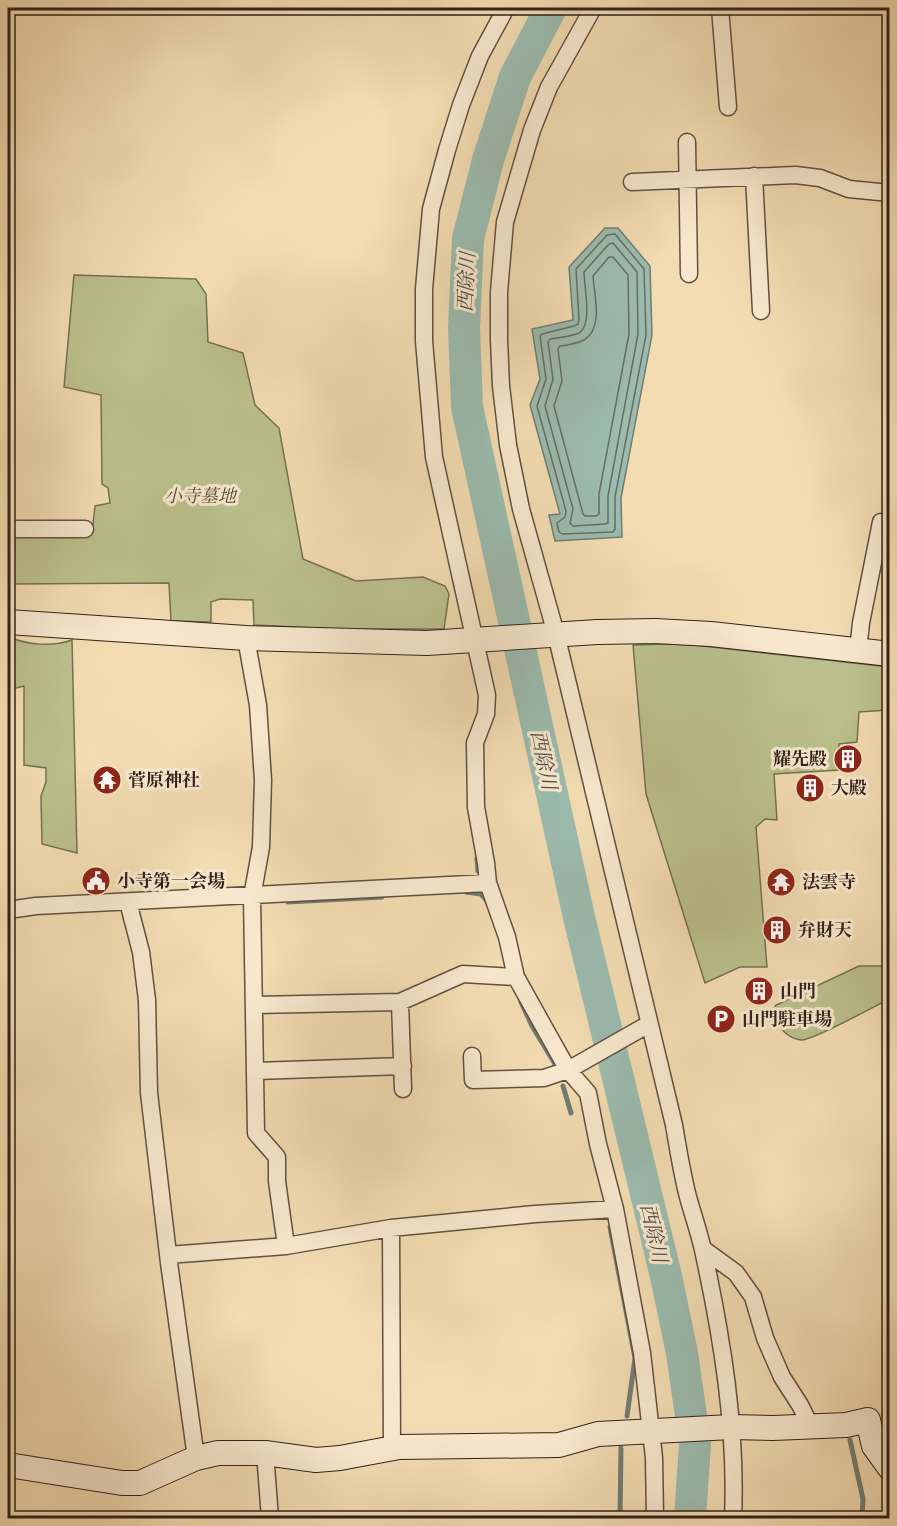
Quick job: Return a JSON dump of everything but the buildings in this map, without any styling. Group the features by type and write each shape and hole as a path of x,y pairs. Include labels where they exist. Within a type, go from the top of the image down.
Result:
{"street":[{"path":"506,8 480,56 461,105 431,209 424,289 424,351 434,457 484,639 487,695 486,714 475,743 476,807 488,883 507,937 516,977 568,1070 588,1093 598,1144 615,1209 642,1353 651,1430 655,1518"},
{"path":"593,8 549,87 532,130 505,222 499,292 499,340 508,445 642,1028 674,1125 687,1195 703,1249 722,1358 731,1427 733,1518"},
{"path":"720,8 728,107"},
{"path":"687,142 688,274"},
{"path":"632,182 795,175 820,178 849,189 890,193"},
{"path":"754,176 761,311"},
{"path":"858,651 861,623 881,522"},
{"path":"8,529 85,529"},
{"path":"8,622 246,638 427,643 655,631 711,634 890,654"},
{"path":"246,638 258,705 263,780 261,847 252,897 256,1133 277,1157 277,1181 286,1246"},
{"path":"8,910 36,906 252,897 488,883"},
{"path":"128,902 141,952 147,1000 149,1093 168,1255 196,1458"},
{"path":"255,1005 400,1002 463,974 516,977"},
{"path":"400,1002 404,1089"},
{"path":"472,1056 473,1080 544,1078 568,1070 642,1028"},
{"path":"256,1071 403,1066"},
{"path":"168,1255 286,1246 391,1228 615,1209"},
{"path":"391,1228 392,1448"},
{"path":"703,1249 736,1273 753,1297 765,1338 782,1377 811,1427"},
{"path":"8,1465 140,1484 196,1458 218,1454 265,1453 316,1460 392,1448 428,1445 559,1445 598,1434 731,1427 811,1427 879,1420 874,1446 890,1468"},
{"path":"265,1453 270,1518"}],"green space":[{"name":"小寺墓地","path":"74,275 196,279 206,294 208,342 243,353 255,405 279,428 303,559 356,581 423,577 445,586 449,594 444,629 337,629 254,625 253,600 220,599 211,602 211,622 171,621 169,583 8,584 8,534 92,533 95,506 110,503 108,488 102,484 101,395 64,387"},
{"path":"9,637 40,644 56,644 72,640 77,853 42,844 41,796 46,782 46,768 24,765 24,686 8,690"},
{"path":"633,645 694,645 889,667 889,716 888,710 859,712 857,742 839,744 839,770 774,774 777,820 765,819 756,827 767,967 740,967 705,983 646,794"},
{"path":"889,960 889,999 817,1035 807,1039 795,1039 783,1031 771,1013 776,1005 859,966 881,966"}],"water":[{"path":"605,228 618,228 650,266 652,335 621,498 622,537 555,541 549,515 560,514 530,405 540,379 532,329 573,320 569,267"}],"waterway":[{"name":"西除川","path":"551,8 515,77 488,160 468,239 464,328 467,407 579,917 666,1276 682,1353 695,1444 690,1518"},
{"path":"477,858 478,871"},
{"path":"466,892 481,894 489,903"},
{"path":"288,902 382,897"},
{"path":"521,1002 532,1026 555,1064"},
{"path":"563,1086 571,1113"},
{"path":"610,1227 635,1358 627,1416"},
{"path":"850,1440 863,1499 862,1518"},
{"path":"620,1518 621,1448"}],"place":[{"name":"耀先殿","path":"848,759"},
{"name":"菅原神社","path":"107,780"},
{"name":"大殿","path":"810,788"},
{"name":"小寺第一会場","path":"96,881"},
{"name":"法雲寺","path":"781,882"},
{"name":"弁財天","path":"777,930"},
{"name":"山門","path":"759,991"},
{"name":"山門駐車場","path":"721,1019"}]}
